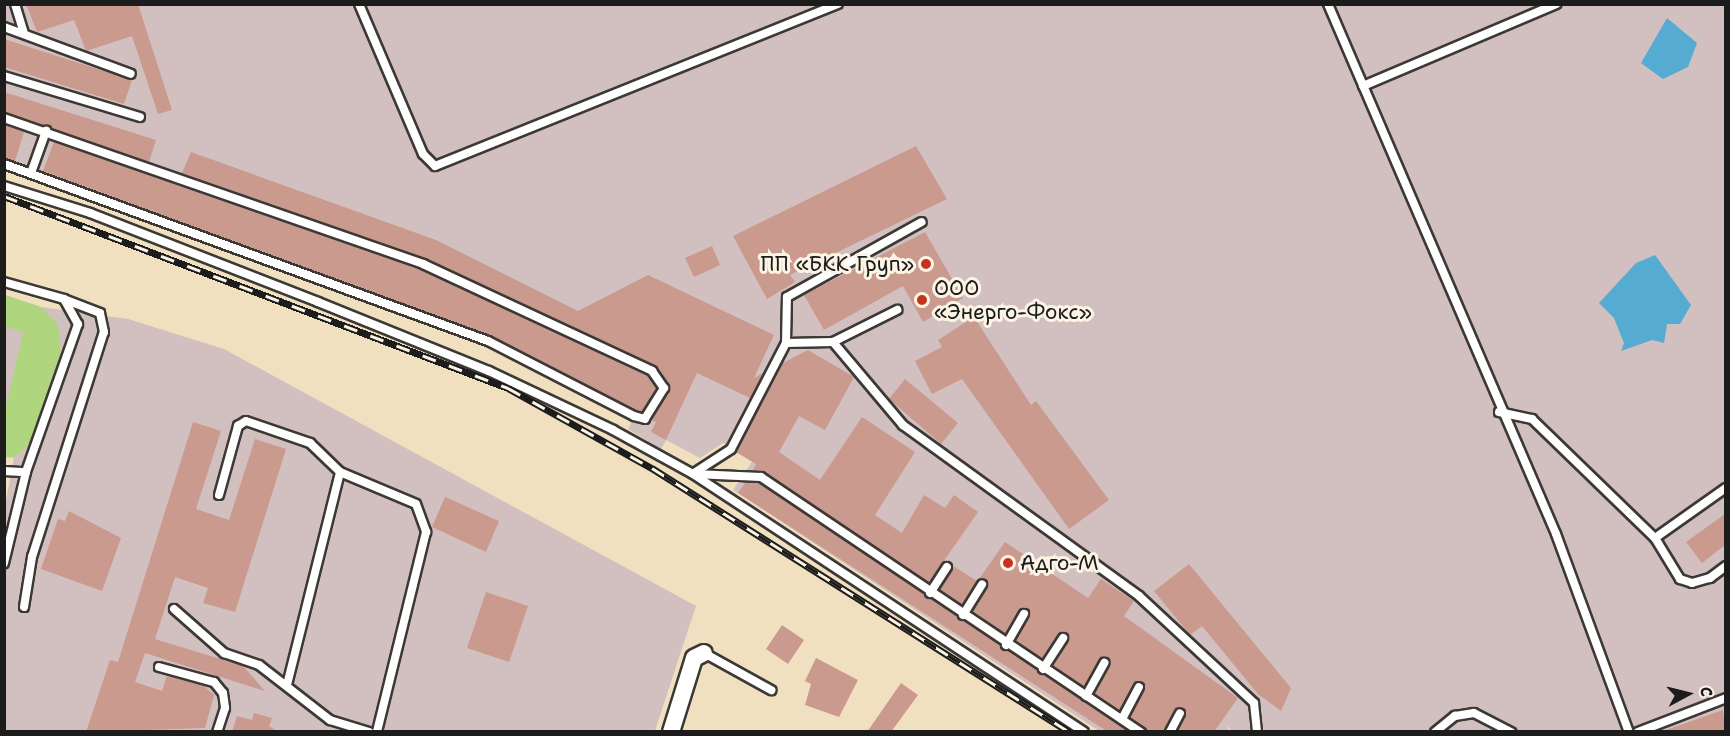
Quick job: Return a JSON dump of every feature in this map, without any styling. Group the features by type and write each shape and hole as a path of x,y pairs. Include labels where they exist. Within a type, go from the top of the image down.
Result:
{"street":[{"path":"671,732 694,658 704,652"}],"lane":[{"path":"15,4 24,33"},
{"path":"359,4 423,154 435,166 838,4"},
{"path":"1328,4 1499,412 1556,534 1629,732"},
{"path":"1363,86 1556,4"},
{"path":"4,27 131,74"},
{"path":"4,76 140,117"},
{"path":"4,118 423,264 652,371 664,388 652,413 645,419 634,416 466,332 4,164"},
{"path":"31,172 46,131"},
{"path":"4,186 90,213 489,371 693,474 1084,732"},
{"path":"693,474 731,448 786,343 787,297 922,222"},
{"path":"4,282 64,299 100,313 104,332 32,557 24,607"},
{"path":"4,563 26,471 77,334 76,313 64,299"},
{"path":"786,343 833,342 897,310"},
{"path":"833,342 903,425 1155,612 1254,703 1257,732"},
{"path":"1499,412 1532,419 1655,538 1680,579 1692,583 1710,578 1725,566"},
{"path":"219,495 238,426 246,421 310,442 340,472 416,504 426,532 377,732"},
{"path":"4,471 26,471"},
{"path":"287,685 340,472"},
{"path":"693,474 761,477 1006,645 1141,732"},
{"path":"1655,538 1725,488"},
{"path":"930,593 947,567"},
{"path":"963,615 982,585"},
{"path":"174,609 224,653 259,665 330,720 369,732"},
{"path":"1006,645 1024,614"},
{"path":"1043,669 1063,638"},
{"path":"704,652 771,690"},
{"path":"1086,696 1104,663"},
{"path":"159,667 214,682 224,693 225,708 217,732"},
{"path":"1122,719 1139,687"},
{"path":"1638,732 1725,698"},
{"path":"1170,732 1180,713"},
{"path":"1435,732 1455,716 1474,713 1511,732"}],"shaded area":[{"path":"5,5 1725,5 1725,731 1233,732 1225,724 1230,731 1099,731 733,490 752,462 723,443 700,458 666,440 661,449 628,429 634,417 488,341 5,164"},
{"path":"5,295 41,307 128,319 224,349 696,606 655,731 5,731 4,511 14,458 5,457"}],"green space":[{"path":"5,295 41,307 58,324 61,353 29,445 14,457 5,457 5,410 23,333 5,326"}],"water":[{"path":"1667,18 1697,43 1688,67 1663,79 1641,63"},
{"path":"1655,255 1691,305 1680,324 1667,324 1664,343 1652,340 1621,351 1624,343 1614,318 1599,303 1636,263"}],"building":[{"path":"26,4 138,4 172,110 158,114 132,36 86,51 74,20 37,32"},
{"path":"4,39 132,80 124,104 4,67"},
{"path":"4,92 156,140 149,162 4,112"},
{"path":"4,125 24,132 15,161 4,158"},
{"path":"54,142 421,270 648,376 656,388 642,412 636,410 490,335 43,171"},
{"path":"916,146 947,199 790,275 795,282 767,299 733,236"},
{"path":"191,152 436,240 578,311 648,275 774,335 754,378 763,373 750,398 697,373 666,440 651,432 656,422 652,420 670,388 655,365 425,258 182,173"},
{"path":"925,232 963,298 923,322 903,286 824,330 804,295"},
{"path":"712,246 720,265 694,277 685,258"},
{"path":"974,317 1031,405 1036,401 1109,500 1069,529 962,379 932,394 915,361 942,347 938,340"},
{"path":"808,350 854,377 825,430 799,416 779,452 820,480 862,417 915,452 875,515 902,533 924,495 945,508 954,495 978,512 929,582 765,472 753,470 756,464 736,452 783,363"},
{"path":"905,379 958,423 941,444 889,399"},
{"path":"193,422 221,431 196,509 229,520 255,439 286,449 235,612 203,603 208,588 175,577 155,639 243,666 265,691 145,653 135,682 162,691 167,676 204,686 214,695 205,728 86,732 110,660 118,662"},
{"path":"745,483 759,483 1129,732 1108,732 738,493"},
{"path":"445,497 499,521 486,552 432,527"},
{"path":"69,511 121,538 102,591 41,569 58,519 65,521"},
{"path":"1725,514 1725,545 1702,563 1686,542"},
{"path":"1005,542 1088,598 1101,579 1134,601 1124,616 1238,698 1214,732 1177,732 1186,713 1180,707 1164,732 1147,732 1130,717 1145,689 1142,682 1134,684 1120,710 1095,693 1110,666 1108,658 1099,659 1084,686 1053,665 1069,641 1067,633 1058,634 1042,658 1016,640 1030,617 1028,609 1019,610 1005,633 973,611 988,586 979,579"},
{"path":"1189,564 1291,688 1281,711 1258,694 1202,626 1190,635 1154,591"},
{"path":"953,566 977,581 962,604 940,589"},
{"path":"486,592 528,606 509,662 467,648"},
{"path":"782,625 804,640 788,664 766,649"},
{"path":"816,658 858,680 839,717 805,705 811,684 805,681"},
{"path":"901,683 918,695 891,732 867,732"},
{"path":"1723,710 1725,732 1666,732 1666,730"},
{"path":"254,713 272,718 269,726 278,732 232,732 237,716 252,720"}],"railway":[{"path":"4,196 508,388 652,468 1070,732"}],"place":[{"name":"ПП «БКК Груп»","path":"926,264"},
{"name":"ООО «Энерго-Фокс»","path":"922,300"},
{"name":"Адго-М","path":"1008,563"}]}
